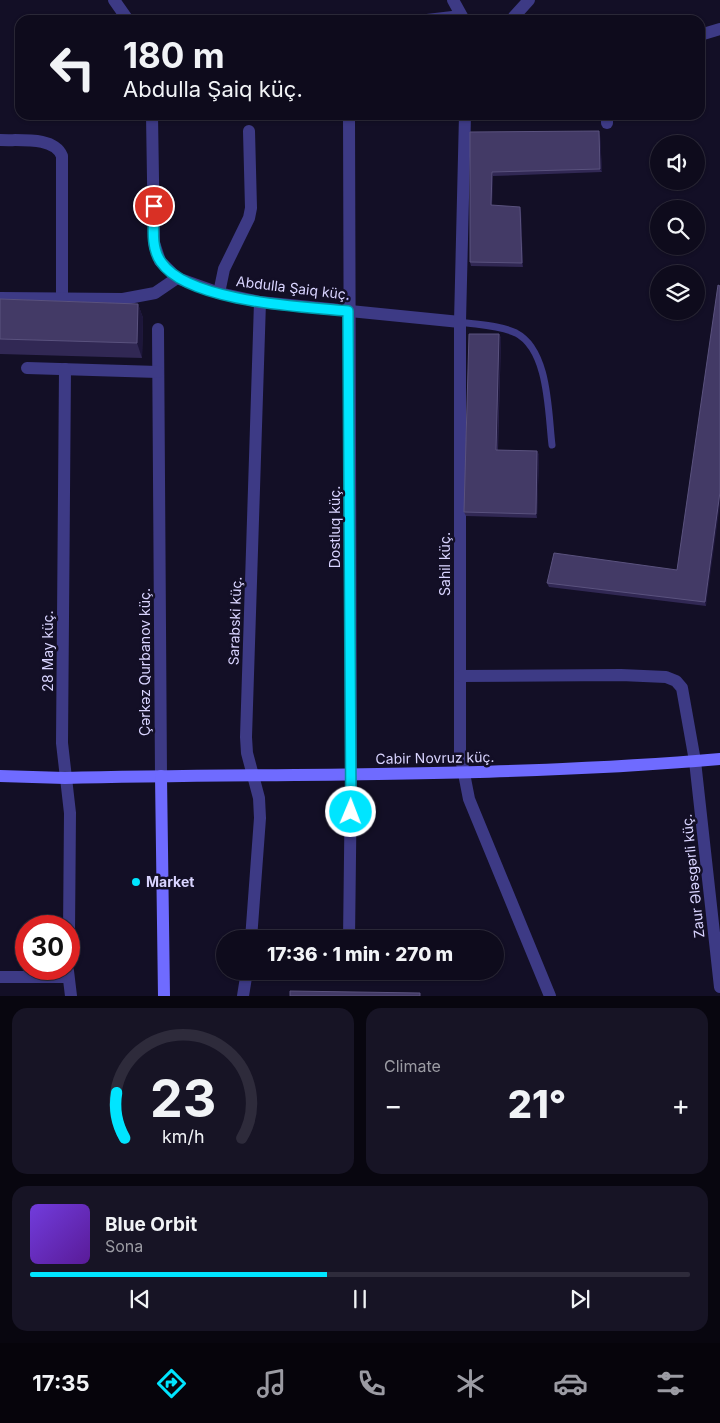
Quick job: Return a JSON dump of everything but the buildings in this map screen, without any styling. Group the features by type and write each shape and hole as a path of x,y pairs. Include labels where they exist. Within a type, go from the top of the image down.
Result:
{"main road":[{"name":"Cabir Novruz küç.","path":"0,776 65,778 462,773 559,770 720,759"},
{"name":"Çərkəz Qurbanov küç.","path":"161,776 164,996"}],"street":[{"path":"114,0 124,15"},
{"path":"453,0 460,15"},
{"path":"516,15 529,0"},
{"path":"705,34 720,29"},
{"name":"Abdulla Şaiq küç.","path":"152,120 154,243 160,261 176,278 220,293 260,302 460,322"},
{"name":"Dostluq küç.","path":"349,120 348,311 351,775 349,930"},
{"name":"Sahil küç.","path":"465,120 460,322 460,676 462,773 475,817 550,996"},
{"path":"220,293 224,269 250,214 249,131"},
{"path":"0,140 52,144 59,148 62,156 62,300"},
{"path":"0,298 62,300 138,298 155,293 176,278"},
{"name":"Sarabski küç.","path":"252,930 260,798 247,754 246,737 260,302"},
{"name":"Çərkəz Qurbanov küç.","path":"158,329 161,776"},
{"path":"26,368 158,372"},
{"name":"28 May küç.","path":"65,369 62,743 70,813 69,915"},
{"name":"Zaur Ələsgərli küç.","path":"460,676 621,675 666,677 676,681 682,688 696,761 720,987"},
{"path":"0,977 15,976"},
{"path":"69,980 71,996"},
{"path":"243,996 246,980"}],"lane":[{"path":"460,322 515,333 525,339 534,350 541,364 552,445"}],"place":[{"name":"Market","path":"136,882"}],"route":[{"path":"154,206 154,243 160,261 176,278 220,293 260,302 348,311 351,812"}]}
